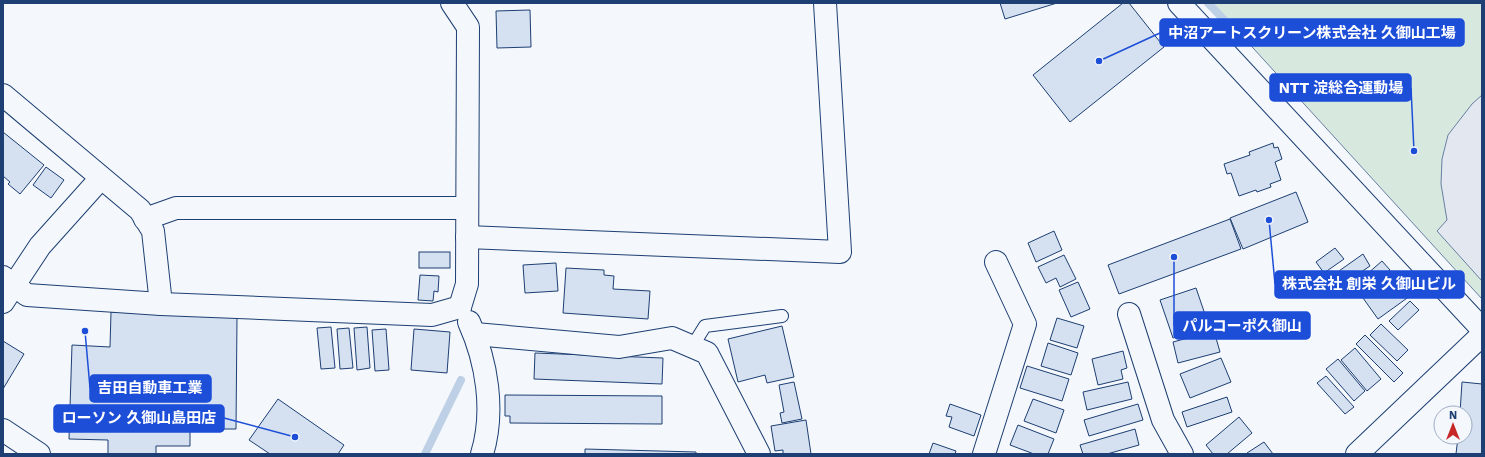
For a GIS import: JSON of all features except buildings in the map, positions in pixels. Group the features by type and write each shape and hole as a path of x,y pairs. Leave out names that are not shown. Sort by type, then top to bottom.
{"street":[{"path":"452,3 468,27 467,284 460,307"},
{"path":"467,237 840,252 825,3"},
{"path":"1179,3 1482,329"},
{"path":"3,95 140,210 153,231 161,304"},
{"path":"101,178 40,246 7,288 28,295 161,304 432,315 460,307"},
{"path":"145,218 176,208 467,208"},
{"path":"984,454 1025,324 996,262"},
{"path":"460,307 468,318 475,334 485,374 489,407 485,444 482,454"},
{"path":"1129,314 1163,420 1182,454"},
{"path":"475,334 618,347 672,338 707,353 759,454"},
{"path":"1357,454 1482,335"},
{"path":"3,430 39,454"}],"lane":[{"path":"692,347 705,326 782,316"}],"shaded area":[{"path":"1212,3 1482,3 1482,299"},
{"path":"1482,95 1482,281 1437,231 1447,220 1441,184 1442,159 1448,135 1472,104"}],"waterway":[{"path":"1208,3 1227,23"},
{"path":"425,454 461,380"}],"place":[{"name":"中沼アートスクリーン株式会社 久御山工場","path":"1099,61"},
{"name":"NTT 淀総合運動場","path":"1414,151"},
{"name":"株式会社 創栄 久御山ビル","path":"1269,220"},
{"name":"パルコーポ久御山","path":"1174,257"},
{"name":"吉田自動車工業","path":"85,331"},
{"name":"ローソン 久御山島田店","path":"295,437"}]}
